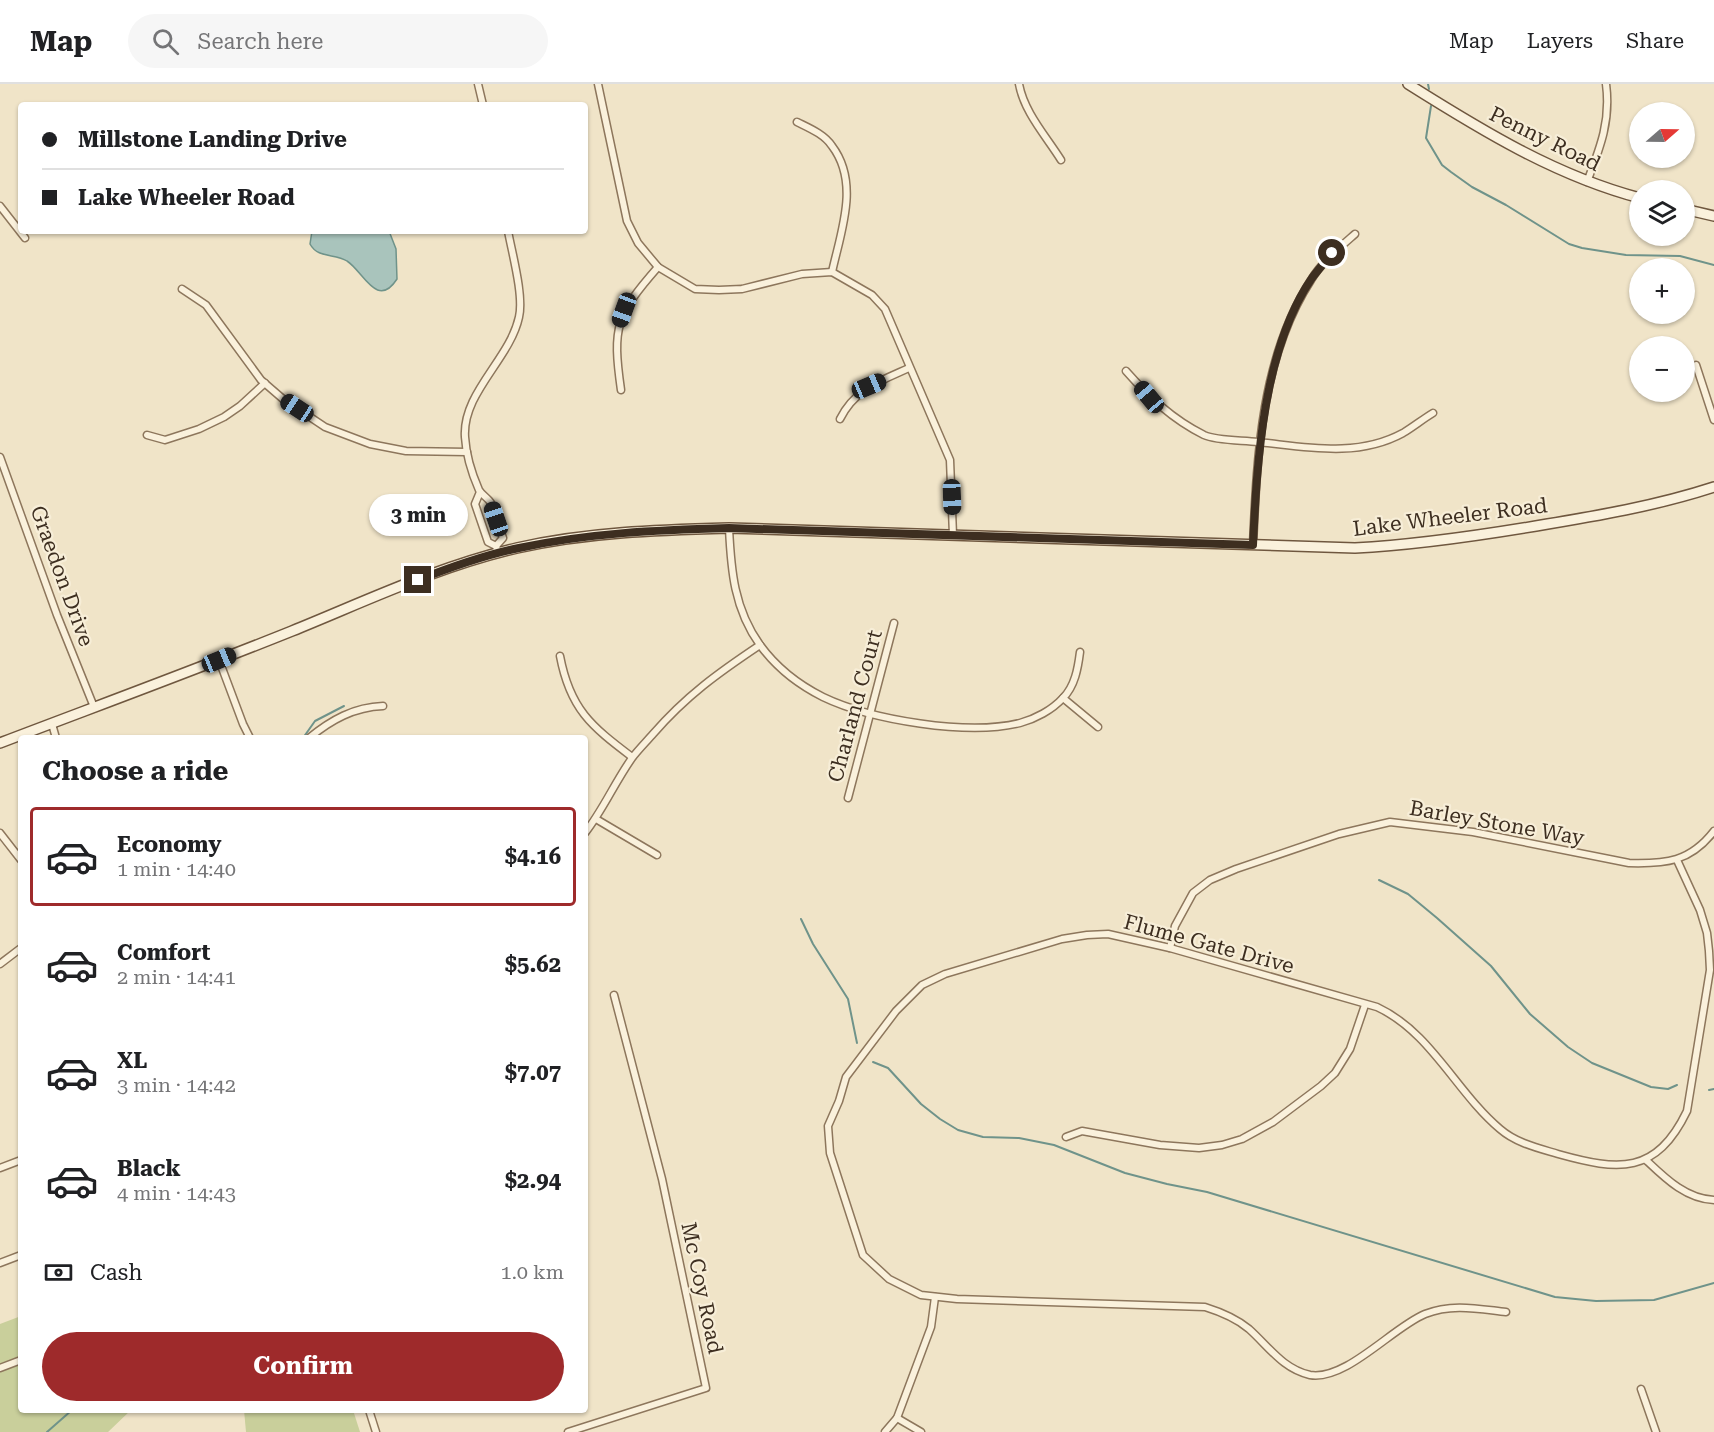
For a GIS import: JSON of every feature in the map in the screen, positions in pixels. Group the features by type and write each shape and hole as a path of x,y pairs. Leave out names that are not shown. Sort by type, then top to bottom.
{"street":[{"path":"478,84 482,102"},
{"path":"598,84 627,221 638,243 658,267 695,289 719,290 742,289 802,274 832,272 872,295 885,309 950,460 953,535"},
{"path":"1019,84 1021,94 1033,117 1061,160"},
{"name":"Penny Road","path":"1408,84 1479,128 1528,154 1587,182 1629,195"},
{"path":"1587,182 1604,138 1609,105 1606,84"},
{"path":"797,122 816,132 831,144 841,162 848,184 846,207 832,272"},
{"path":"0,206 18,229"},
{"path":"1695,211 1714,216"},
{"path":"22,234 25,238"},
{"path":"480,492 476,504 488,543 497,550 502,538 490,501 480,492 467,452 465,435 466,420 474,399 503,354 520,316 516,274 509,234"},
{"path":"1253,545 1260,442 1278,356 1288,324 1300,297 1312,278 1332,253 1355,234"},
{"path":"621,390 616,359 617,331 624,310 658,267"},
{"path":"182,289 206,304 265,383 282,399 325,427 370,444 406,451 467,452"},
{"path":"1696,365 1714,420"},
{"path":"840,419 846,406 869,386 909,368"},
{"path":"1126,371 1149,397 1168,413 1206,436 1329,450 1354,448 1401,434 1433,413"},
{"path":"147,435 165,440 199,429 232,412 265,383"},
{"name":"Graedon Drive","path":"0,457 57,615 94,707"},
{"name":"Lake Wheeler Road","path":"22,735 497,550 585,536 659,530 729,528 1324,548 1386,547 1476,536 1574,519 1654,504 1714,487"},
{"path":"729,528 730,570 744,617 760,645 785,671 809,689 870,714 952,726 1004,726 1037,717 1063,698 1071,687 1078,669 1080,652"},
{"name":"Charland Court","path":"848,798 894,623"},
{"path":"588,829 632,758 692,693 760,645"},
{"path":"560,656 568,689 583,714 597,730 632,758"},
{"path":"219,660 248,735"},
{"path":"1063,698 1098,727"},
{"path":"313,735 329,722 347,713 368,706 382,706"},
{"path":"52,724 55,735"},
{"name":"Lake Wheeler Road","path":"0,743 18,736"},
{"path":"596,819 657,855"},
{"name":"Barley Stone Way","path":"1170,948 1175,926 1193,893 1210,880 1339,834 1390,822 1473,832 1629,863 1654,864 1677,860 1701,846 1714,831"},
{"path":"0,833 18,856"},
{"name":"Flume Gate Drive","path":"1506,1312 1466,1307 1443,1308 1424,1314 1338,1372 1314,1375 1295,1371 1279,1359 1249,1329 1226,1314 1205,1307 991,1301 921,1295 889,1279 863,1255 830,1153 828,1126 846,1077 896,1011 922,985 945,974 1062,939 1108,934 1170,948 1390,1013 1406,1026 1483,1112 1514,1139 1599,1164 1616,1166 1646,1160 1669,1140 1679,1128 1687,1111 1710,970 1707,933 1691,888 1677,860"},
{"path":"0,964 18,950"},
{"name":"Mc Coy Road","path":"568,1432 706,1388 662,1179 614,995"},
{"path":"1066,1137 1082,1131 1160,1145 1199,1148 1242,1139 1273,1122 1335,1073 1350,1049 1365,1005"},
{"path":"1646,1160 1682,1190 1695,1196 1714,1200"},
{"path":"0,1168 18,1161"},
{"path":"0,1263 18,1256"},
{"path":"885,1432 897,1418 931,1328 935,1297"},
{"path":"0,1368 18,1361"},
{"path":"1641,1389 1656,1432"},
{"path":"370,1413 376,1432"},
{"path":"897,1418 921,1432"}],"green space":[{"path":"18,1317 18,1413 128,1413 108,1432 0,1432 0,1324"},
{"path":"244,1413 354,1413 360,1432 246,1432"}],"water":[{"path":"312,234 390,234 396,249 397,279 390,288 383,291 377,290 347,261 317,252 310,244"}],"waterway":[{"path":"1428,84 1429,89"},
{"path":"1431,106 1426,138 1442,165 1472,187 1569,244 1626,255 1680,256 1714,265"},
{"path":"305,735 315,721 344,706"},
{"path":"1379,880 1408,894 1437,918 1491,966 1530,1014 1568,1047 1592,1063 1651,1087 1668,1089 1677,1085"},
{"path":"801,919 813,944 848,999 857,1043"},
{"path":"873,1062 888,1068 921,1104 958,1130 983,1137 1019,1138 1054,1145 1125,1173 1207,1192 1555,1297 1596,1301 1654,1300 1714,1283"},
{"path":"1709,1090 1714,1089"},
{"path":"47,1432 69,1413"}],"route":[{"path":"418,580 488,555 518,548 585,536 659,530 729,528 1253,545 1260,442 1270,385 1288,324 1300,297 1332,253"}]}
